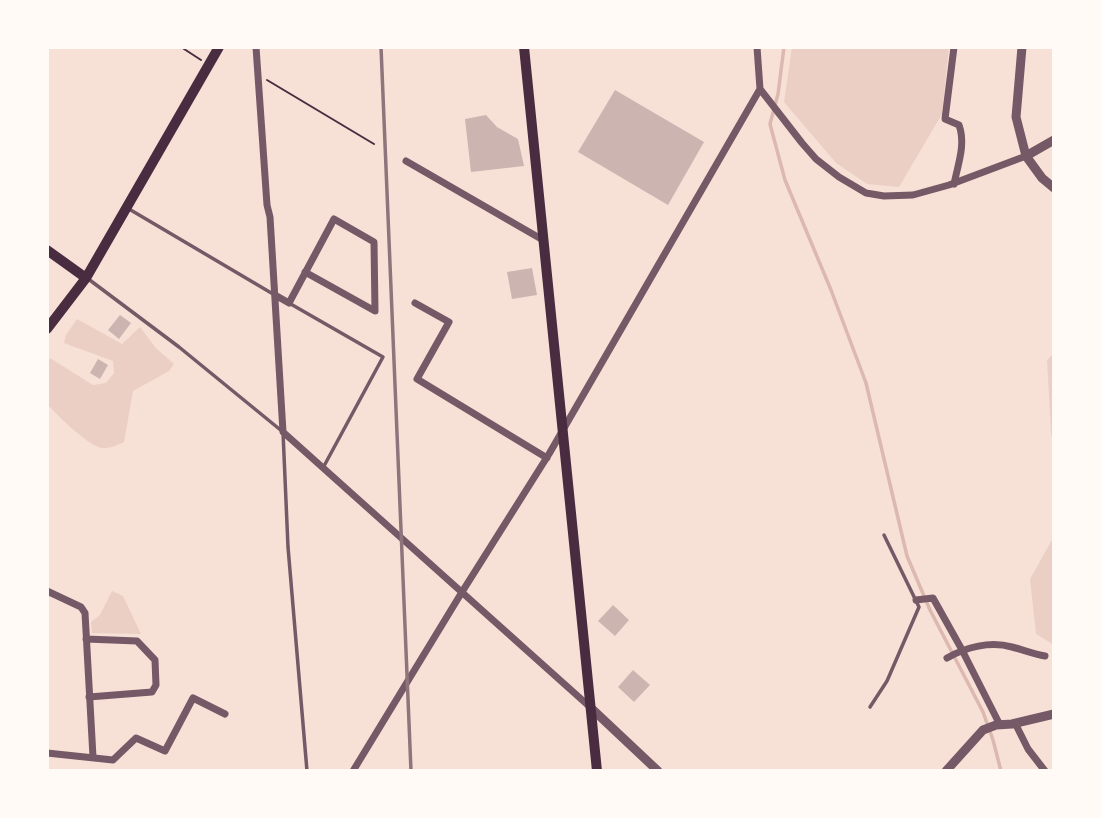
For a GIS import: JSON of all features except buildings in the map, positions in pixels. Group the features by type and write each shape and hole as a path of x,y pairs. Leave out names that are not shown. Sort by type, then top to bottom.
{"main road":[{"path":"47,329 86,278 219,47"},
{"path":"524,47 597,771"},
{"path":"47,250 86,278"}],"street":[{"path":"256,47 284,432 658,771"},
{"path":"757,47 760,89 816,159 866,193 884,196 913,195 954,184 1026,156 1054,141"},
{"path":"954,47 945,119 959,125 963,135 954,184"},
{"path":"1022,47 1016,117 1026,156 1042,178 1054,188"},
{"path":"353,771 547,458 760,89"},
{"path":"406,161 543,240"},
{"path":"275,295 289,303 305,272 334,219 374,242 375,312 305,272"},
{"path":"415,303 449,322 417,379 547,458"},
{"path":"47,592 81,607 85,613 93,757"},
{"path":"916,600 933,598 998,725"},
{"path":"86,639 137,641 155,660 156,685 152,692 89,697"},
{"path":"947,658 978,645 1010,646 1045,656"},
{"path":"47,753 113,760 136,738 165,751 193,698 225,713"},
{"path":"946,771 983,730 1054,714"},
{"path":"1015,723 1028,749 1045,771"}],"lane":[{"path":"127,208 275,295"},
{"path":"86,278 179,347 284,432 288,547 307,771"},
{"path":"289,303 383,357 323,468"},
{"path":"870,707 887,681 919,607 884,535"}],"path":[{"path":"181,47 209,65"},
{"path":"258,74 374,144"}],"shaded area":[{"path":"792,47 949,47 942,114 899,187 867,184 836,163 784,102"},
{"path":"77,319 122,344 140,327 156,348 174,364 169,371 133,391 124,442 110,447 102,448 89,442 47,404 47,364 50,358 93,385 106,383 114,373 113,361 64,343"},
{"path":"1054,353 1054,445 1047,360"},
{"path":"1054,532 1054,645 1036,634 1030,579"},
{"path":"112,591 123,596 141,634 92,633 91,622 100,615"}],"waterway":[{"path":"784,47 778,94 770,124 785,180 866,383 907,556 930,610 983,712 1001,771"}],"railway":[{"path":"381,47 411,771"}]}
